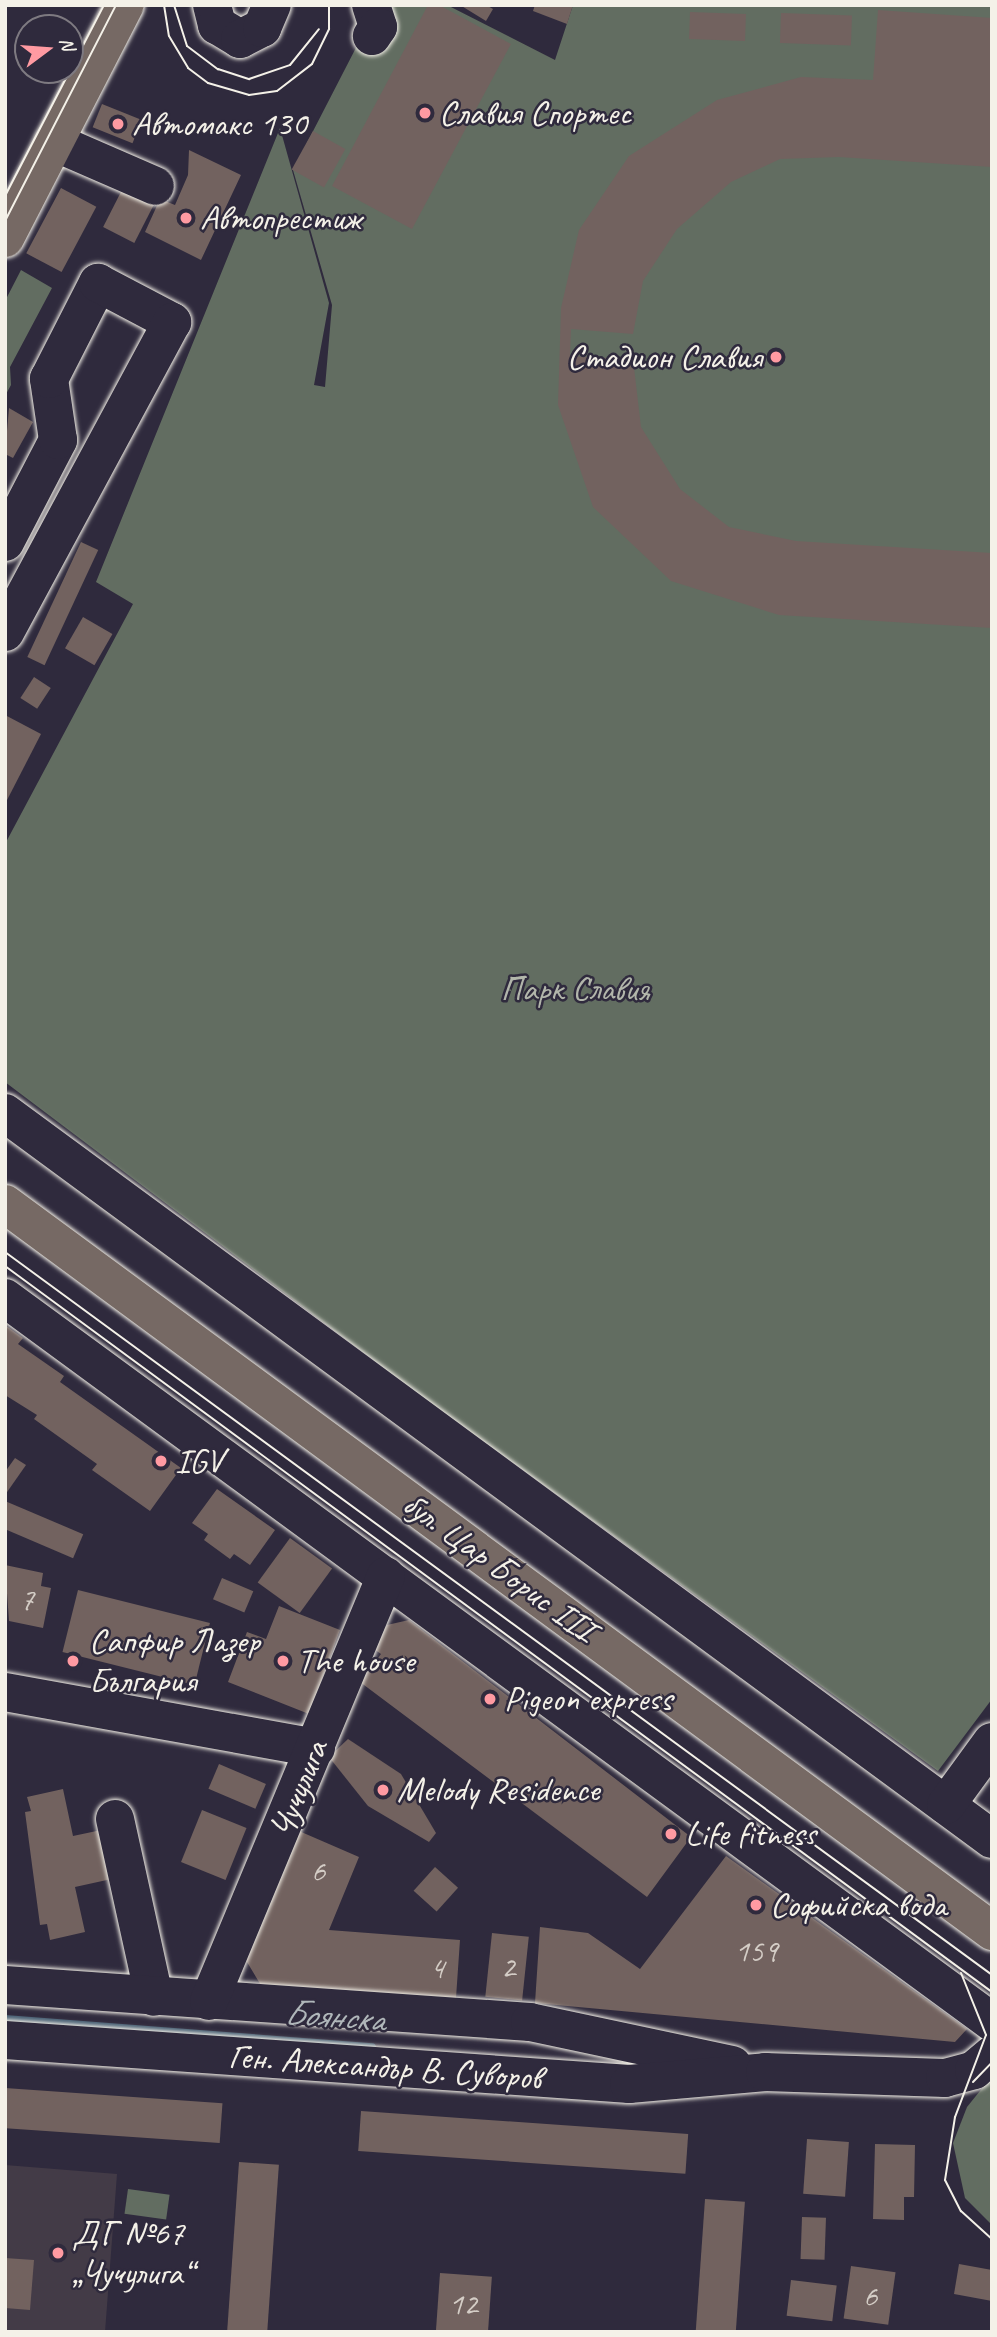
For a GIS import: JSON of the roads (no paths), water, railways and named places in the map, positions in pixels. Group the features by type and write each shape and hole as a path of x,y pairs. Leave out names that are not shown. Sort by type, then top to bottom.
{"main road":[{"path":"84,26 95,5"},
{"path":"5,238 125,5"},
{"path":"5,181 54,84"},
{"name":"бул. Цар Борис III","path":"5,1204 992,1931"}],"street":[{"path":"212,5 217,25 240,39 262,28 272,5"},
{"path":"54,142 155,186"},
{"path":"5,542 58,440 49,379 98,283 172,322 5,632"},
{"name":"бул. Цар Борис III","path":"5,1112 992,1839"},
{"name":"бул. Цар Борис III","path":"5,1298 992,2022"},
{"name":"Чучулига","path":"209,2001 386,1576"},
{"path":"5,1692 316,1748"},
{"path":"946,1805 992,1742"},
{"path":"115,1819 154,1997"},
{"name":"Ген. Александър В. Суворов","path":"5,1985 530,2022 765,2072"},
{"name":"Ген. Александър В. Суворов","path":"5,2040 629,2084 765,2072 945,2078 974,2070 992,2055"}],"waterway":[{"name":"Боянска","path":"5,2019 372,2047"}],"tram line":[{"path":"5,196 104,5"},
{"path":"5,221 116,5"},
{"path":"164,5 169,36 188,68 208,83 249,95 277,91 312,64 329,29 329,5"},
{"path":"174,5 187,46 218,69 249,79 290,65 319,29"},
{"path":"5,1252 992,1975"},
{"path":"5,1266 992,1992"},
{"path":"961,1973 986,2035 955,2117 945,2180 961,2211 992,2239"},
{"path":"973,2082 992,2062"}],"place":[{"name":"Славия Спортес","path":"425,113"},
{"name":"Автомакс 130","path":"118,124"},
{"name":"Автопрестиж","path":"186,218"},
{"name":"Стадион Славия","path":"776,357"},
{"name":"IGV","path":"161,1461"},
{"name":"Сапфир Лазер България","path":"73,1661"},
{"name":"The house","path":"283,1661"},
{"name":"Pigeon express","path":"490,1699"},
{"name":"Melody Residence","path":"383,1790"},
{"name":"Life fitness","path":"671,1834"},
{"name":"Софийска вода","path":"756,1905"},
{"name":"ДГ №67 „Чучулига“","path":"58,2253"}],"park label":[{"name":"Парк Славия","path":"575,989"}]}
